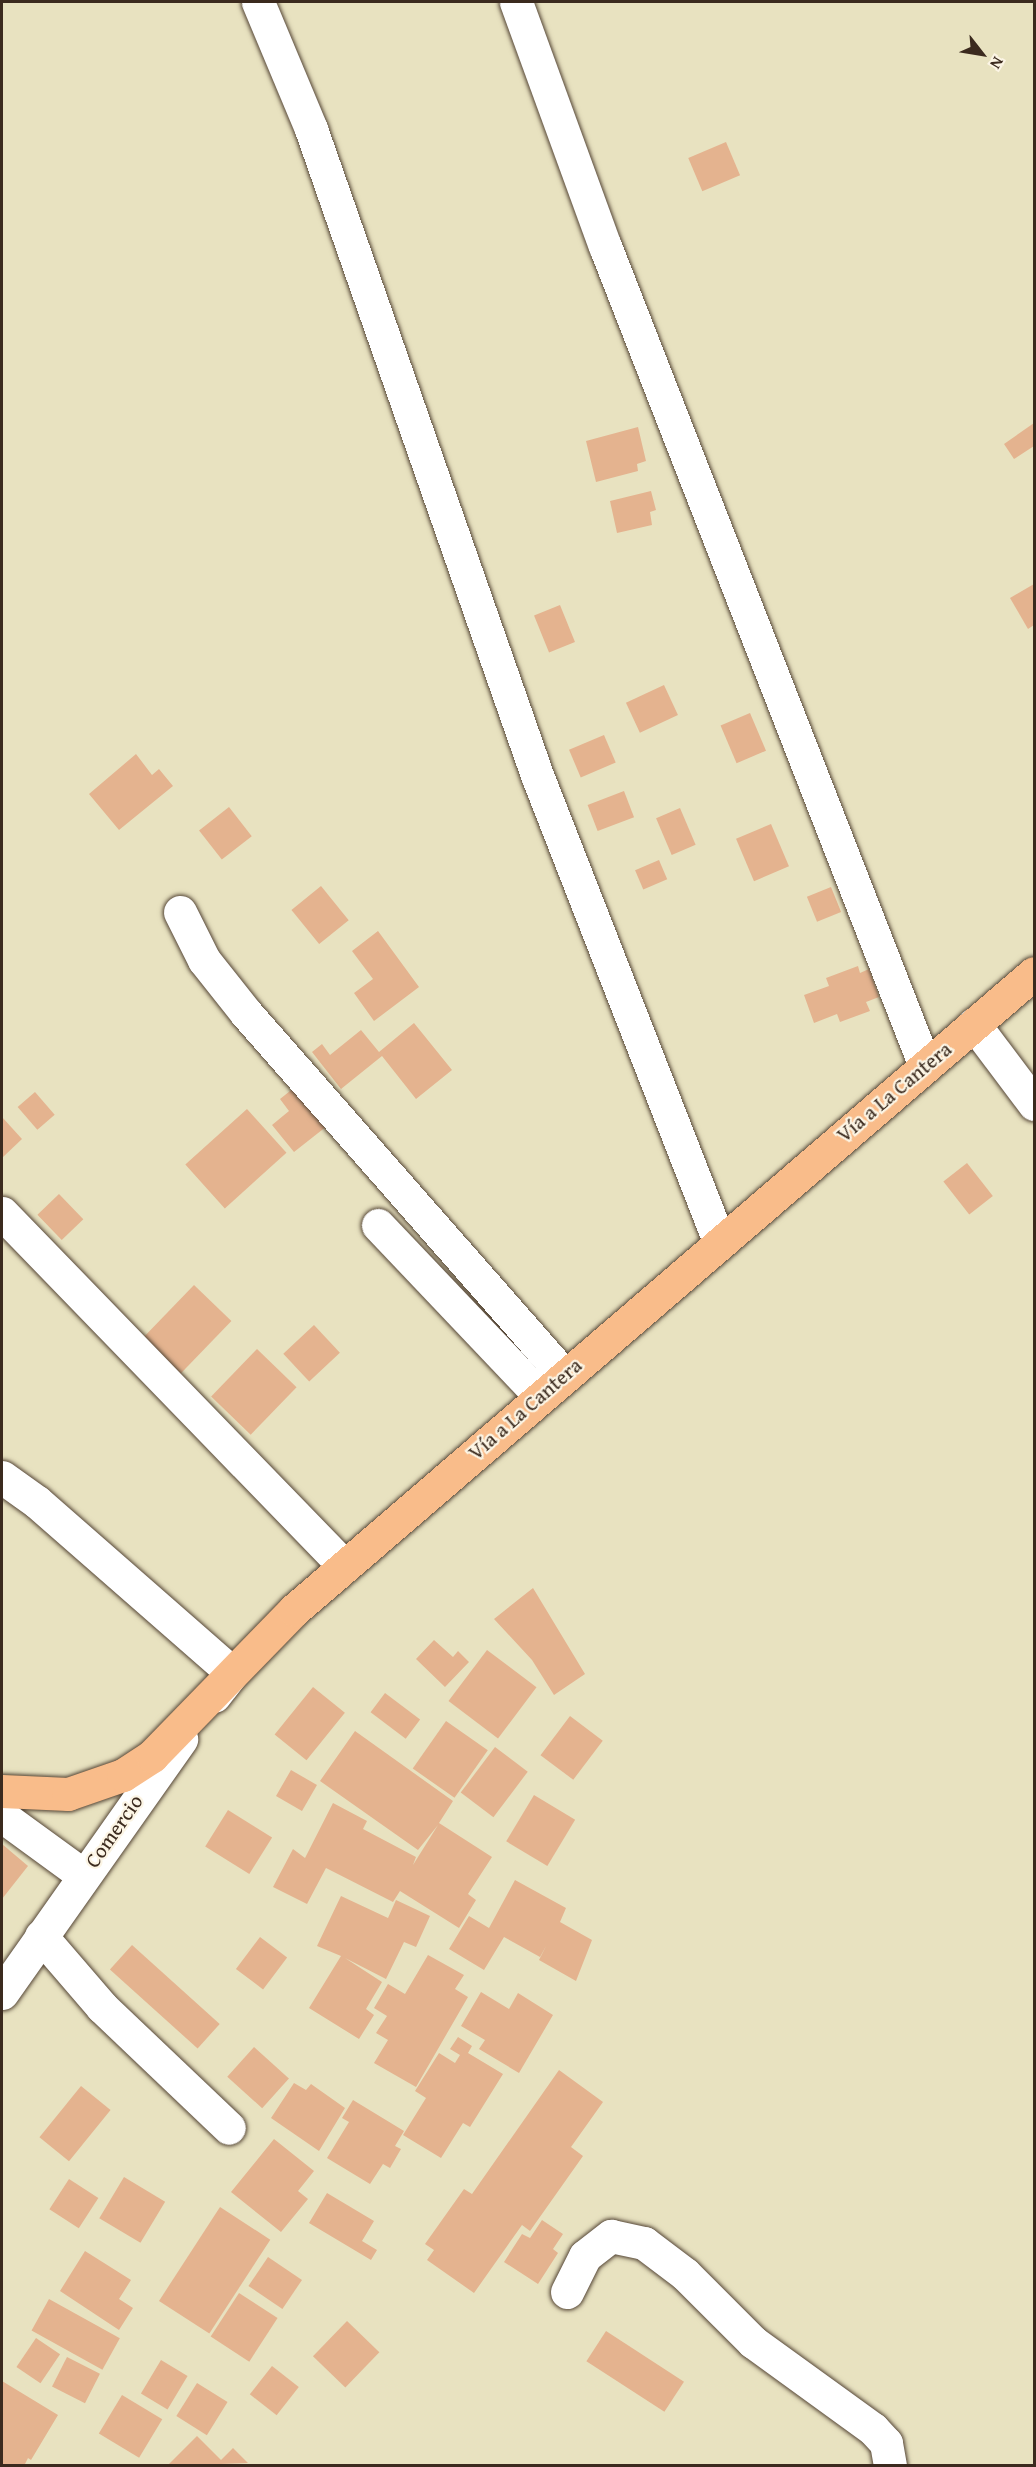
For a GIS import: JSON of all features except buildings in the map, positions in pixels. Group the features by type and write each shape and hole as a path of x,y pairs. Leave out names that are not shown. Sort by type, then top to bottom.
{"main road":[{"name":"Vía a La Cantera","path":"2,1791 68,1794 123,1775 152,1756 294,1610 719,1241 1035,973"}],"street":[{"path":"258,2 311,129 537,775 719,1241"},
{"path":"516,2 609,257 925,1066"},
{"path":"180,912 204,960 246,1014 564,1375"},
{"path":"974,1024 1035,1104"},
{"path":"2,1213 345,1566"},
{"path":"378,1225 540,1396"},
{"path":"2,1477 37,1502 232,1673"},
{"name":"Comercio","path":"2,1993 83,1875 232,1673"},
{"path":"2,1816 83,1875"},
{"path":"41,1936 102,2007 230,2128"},
{"path":"567,2292 585,2256 611,2236 645,2243 685,2274 753,2342 873,2429 886,2443 890,2466"}]}
